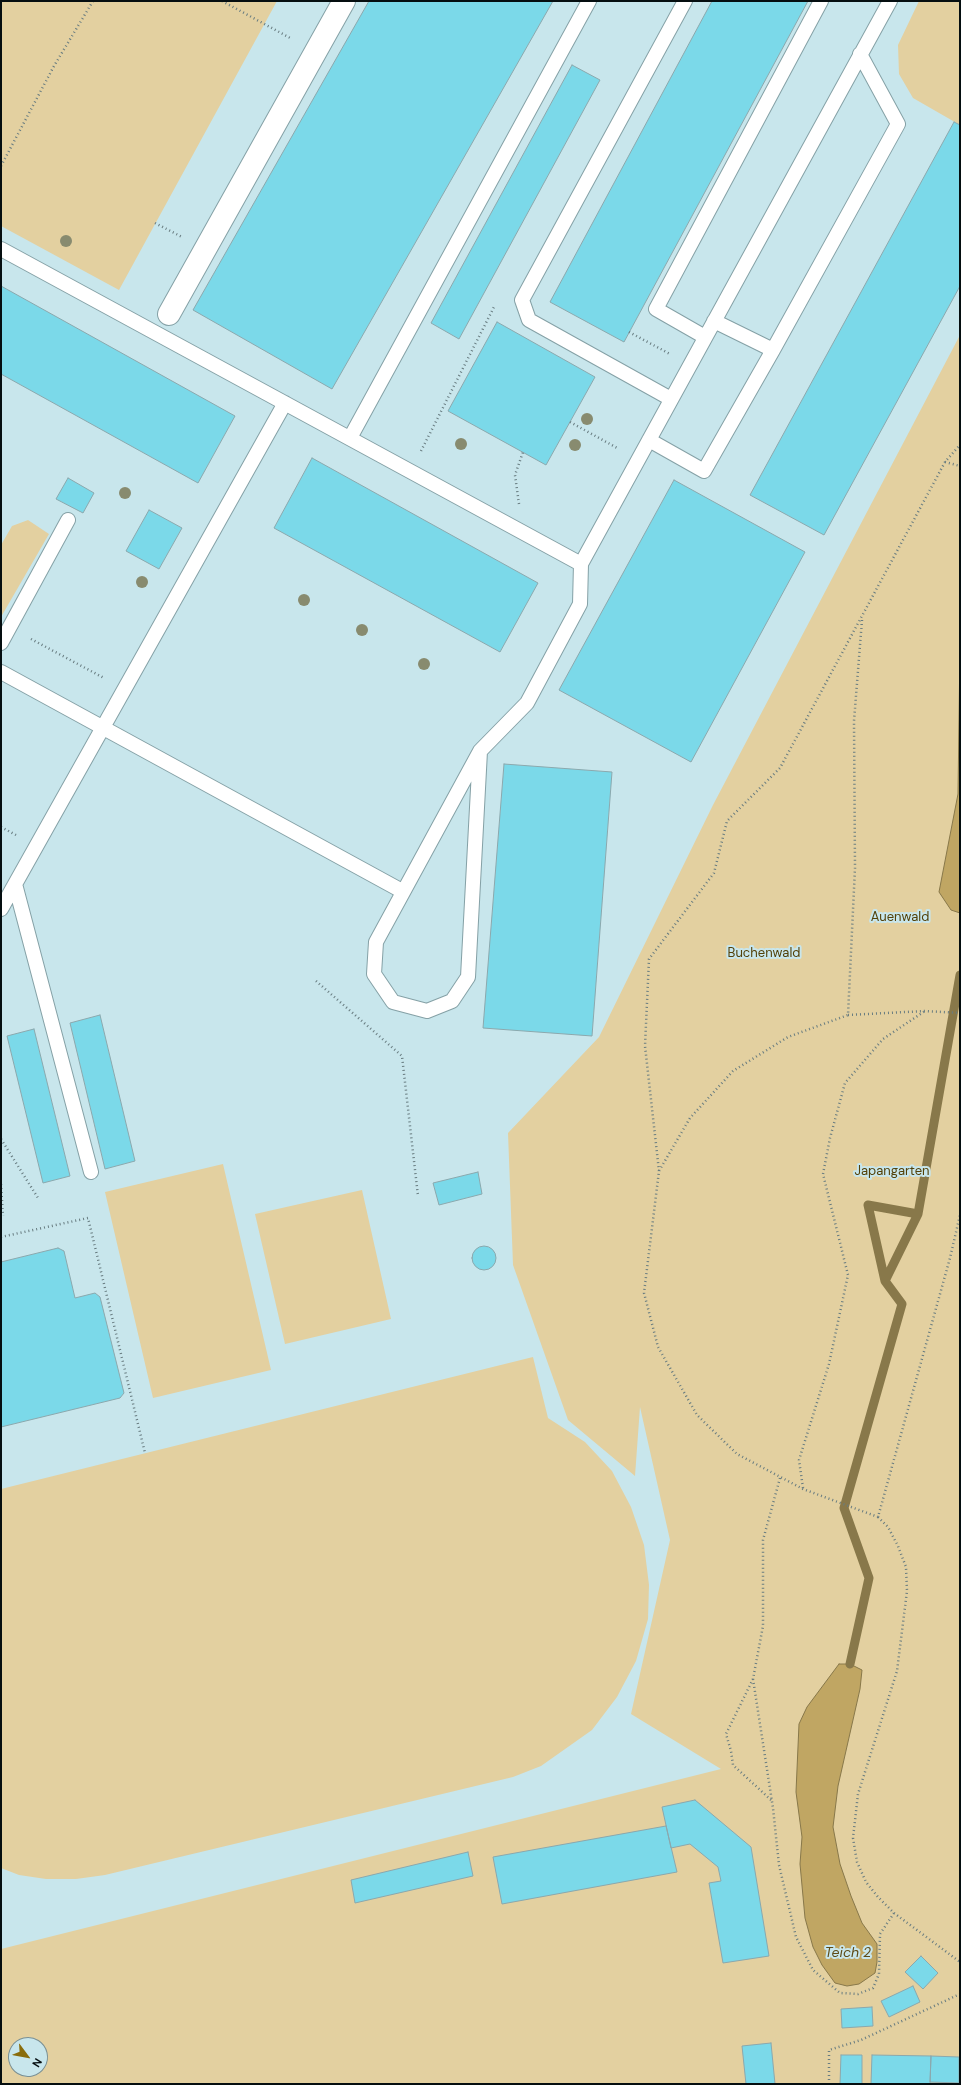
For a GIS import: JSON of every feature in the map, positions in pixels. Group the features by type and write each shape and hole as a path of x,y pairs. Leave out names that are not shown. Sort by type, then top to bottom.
{"street":[{"path":"169,314 344,1"}],"lane":[{"path":"350,438 589,1"},
{"path":"671,399 529,320 522,300 685,1"},
{"path":"705,337 656,309 821,1"},
{"path":"480,751 468,976 452,1001 427,1011 393,1002 374,974 376,942 402,891 480,751 527,703 580,604 581,564 890,1"},
{"path":"649,440 704,471 898,124 860,54"},
{"path":"1,249 581,564"},
{"path":"714,321 773,350"},
{"path":"1,909 123,689 285,403"},
{"path":"1,643 68,520"},
{"path":"1,672 402,891"},
{"path":"15,884 91,1172"}],"path":[{"path":"1,166 54,66 93,1"},
{"path":"222,1 315,52"},
{"path":"411,471 494,307"},
{"path":"630,332 690,365"},
{"path":"570,422 638,460"},
{"path":"960,445 945,462 862,620 780,768 727,821 714,873 649,959 646,1046 659,1171 644,1293 658,1347 697,1415 737,1454 803,1489 878,1517 888,1527 898,1546 906,1567 908,1591 897,1671 858,1794 853,1838 857,1862 866,1882 878,1897 894,1913 960,1962"},
{"path":"522,531 516,475 523,452"},
{"path":"945,462 960,466"},
{"path":"848,1015 855,868 854,721 862,620"},
{"path":"10,627 123,689"},
{"path":"316,981 402,1056 418,1196"},
{"path":"659,1171 690,1118 733,1071 788,1037 848,1015 925,1011 960,1013"},
{"path":"803,1489 799,1460 829,1364 848,1275 823,1174 830,1138 845,1084 883,1039 925,1011"},
{"path":"1,1139 38,1198"},
{"path":"1,1184 3,1216"},
{"path":"878,1517 950,1258 960,1214"},
{"path":"1,1237 88,1218 145,1453"},
{"path":"771,1800 733,1765 726,1734 753,1679 763,1626 764,1540 780,1478"},
{"path":"753,1679 779,1865 796,1937 813,1970 840,1993 858,1994 873,1988 879,1974 880,1934 894,1913"},
{"path":"829,2084 829,2050 861,2040 960,1994"}],"green space":[{"path":"1,1 277,1 119,290 1,226"},
{"path":"919,1 960,1 960,125 913,98 899,74 898,45"},
{"path":"960,335 960,2084 1,2084 1,1949 721,1769 631,1714 670,1540 640,1407 635,1476 568,1420 513,1265 508,1133 599,1037 713,805"},
{"path":"28,520 49,534 1,617 1,545 12,526"},
{"path":"223,1164 271,1370 153,1398 105,1192"},
{"path":"362,1190 391,1319 285,1344 255,1214"},
{"path":"533,1357 548,1418 585,1442 612,1471 631,1507 644,1545 649,1585 648,1619 636,1661 617,1697 592,1730 541,1766 513,1777 105,1875 76,1879 46,1879 19,1875 1,1868 1,1489"}],"water":[{"path":"960,647 960,913 951,910 939,892 958,794"},
{"name":"Teich 2","path":"839,1664 850,1664 862,1670 860,1689 838,1786 833,1827 840,1864 851,1896 862,1923 877,1944 877,1962 875,1973 859,1984 847,1986 835,1983 822,1965 813,1947 805,1918 800,1864 802,1837 796,1792 799,1724 807,1707"}],"building":[{"path":"369,1 553,1 332,389 193,310"},
{"path":"712,1 808,1 624,342 550,302"},
{"path":"572,65 600,80 459,339 431,323"},
{"path":"954,122 960,125 960,286 824,535 750,495"},
{"path":"1,286 235,416 198,483 1,374"},
{"path":"497,322 595,377 546,465 448,411"},
{"path":"312,458 538,583 500,652 274,528"},
{"path":"68,478 94,493 83,513 56,499"},
{"path":"674,480 805,552 691,762 559,690"},
{"path":"149,510 182,528 159,569 126,551"},
{"path":"504,764 612,772 592,1036 483,1028"},
{"path":"100,1015 135,1161 105,1169 70,1023"},
{"path":"34,1029 70,1176 43,1183 7,1036"},
{"path":"478,1172 482,1194 439,1205 433,1183"},
{"path":"484,1246 493,1249 496,1258 493,1267 484,1270 475,1267 472,1258 475,1249"},
{"path":"58,1248 64,1251 75,1298 95,1293 100,1297 124,1393 120,1398 1,1427 1,1262"},
{"path":"695,1800 751,1847 769,1956 723,1963 709,1883 721,1881 718,1867 690,1844 671,1848 662,1807"},
{"path":"666,1826 677,1872 502,1904 493,1857"},
{"path":"468,1852 473,1876 355,1903 351,1880"},
{"path":"921,1956 938,1973 923,1989 905,1972"},
{"path":"913,1986 920,2002 889,2017 881,2001"},
{"path":"872,2007 873,2026 842,2028 841,2009"},
{"path":"771,2043 775,2084 746,2084 742,2046"},
{"path":"841,2055 862,2055 862,2084 840,2084"},
{"path":"872,2055 931,2056 930,2084 871,2084"},
{"path":"931,2056 959,2057 959,2083 930,2082"}],"waterway":[{"path":"850,1664 869,1578 844,1508 902,1304 885,1281 918,1214 960,975"},
{"path":"885,1281 868,1205 918,1214"}],"park label":[{"name":"Auenwald","path":"900,918"},
{"name":"Buchenwald","path":"764,954"},
{"name":"Japangarten","path":"892,1172"}]}
